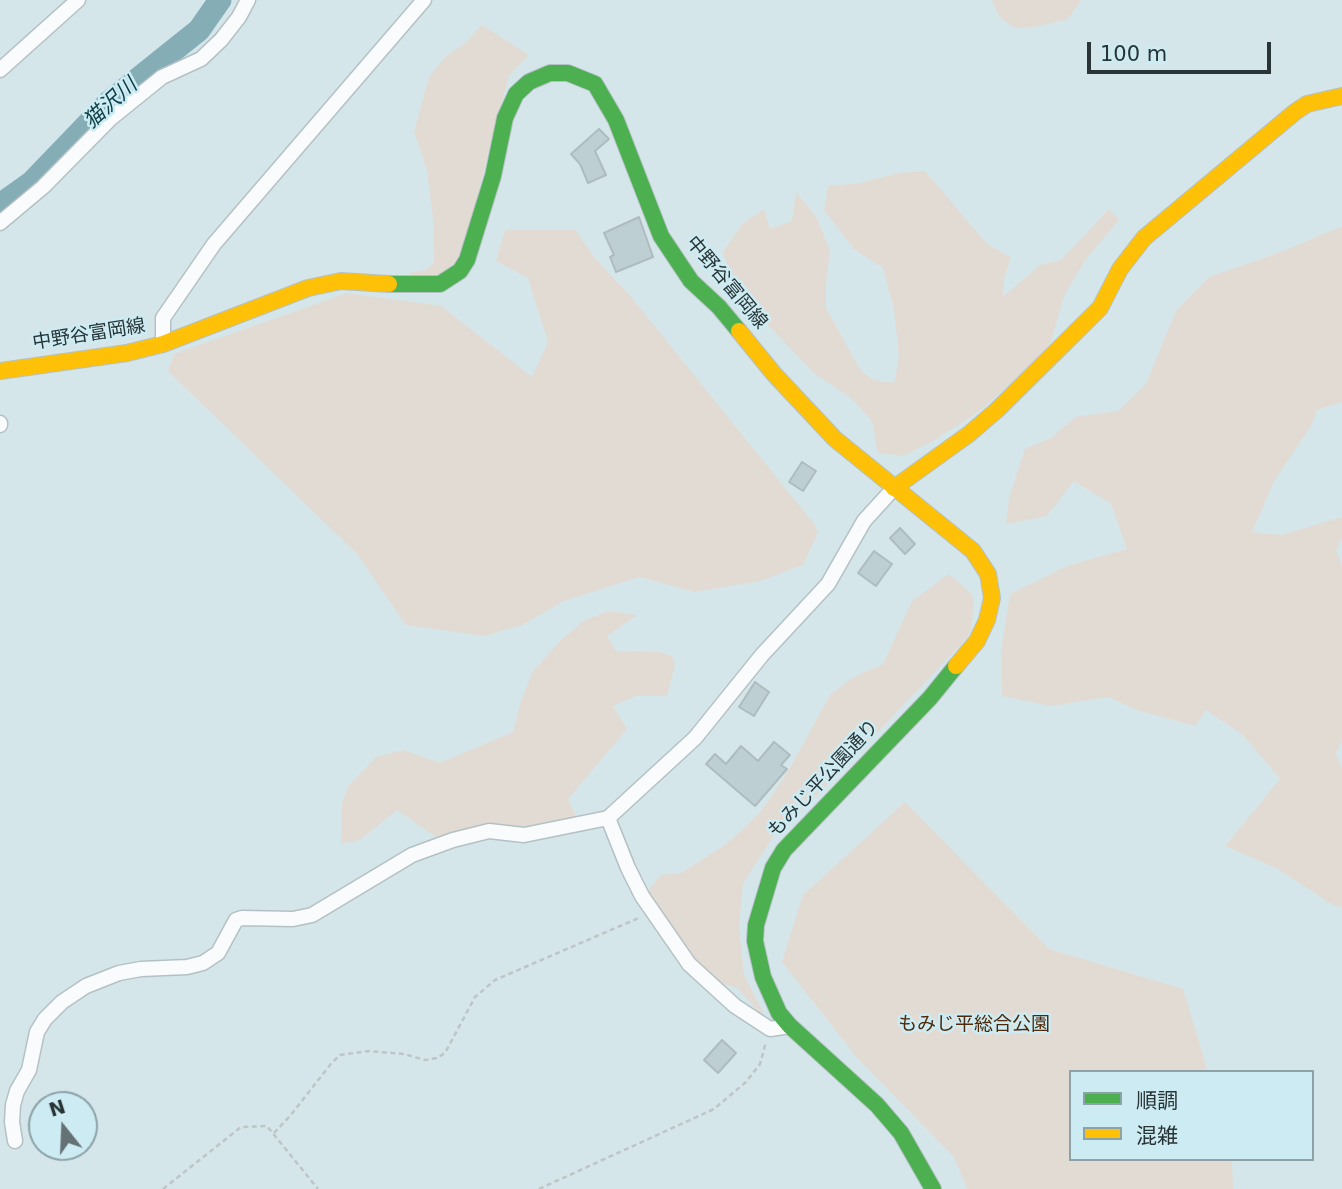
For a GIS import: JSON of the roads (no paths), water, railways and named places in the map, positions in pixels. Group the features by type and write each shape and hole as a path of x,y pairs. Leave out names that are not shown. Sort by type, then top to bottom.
{"main road":[{"name":"中野谷富岡線","path":"0,372 127,354 163,344 308,288 341,281 411,286 440,284 460,271 467,260 492,176 505,118 516,94 529,82 550,73 568,73 595,84 609,104 661,236 691,281 719,307 774,374 835,439 894,488"},
{"path":"894,488 969,434 1100,308 1131,253 1171,214 1295,112 1307,104 1342,96"},
{"name":"もみじ平公園通り","path":"894,488 973,551 988,574 991,586 987,620 977,641 921,707 783,850 773,867 755,925 755,941 763,977 772,1001 790,1026 877,1105 901,1133 933,1189"}],"street":[{"path":"0,71 78,0"},
{"path":"0,223 43,187 110,119 162,78 201,59 239,17 248,0"},
{"path":"163,344 163,318 214,244 424,0"},
{"path":"16,1141 12,1122 13,1105 17,1091 29,1070 37,1032 45,1019 62,1002 86,986 119,973 187,967 202,963 218,954 236,920 293,919 312,915 412,855 453,840 489,831 524,835 608,818 695,738 762,655 828,583 864,521 894,488"},
{"path":"608,818 628,868 653,912 689,964 735,1006 770,1029 790,1026"}],"waterway":[{"name":"猫沢川","path":"0,205 32,182 109,102 199,30 220,0"}],"park label":[{"name":"もみじ平総合公園","path":"974,1025"}]}
